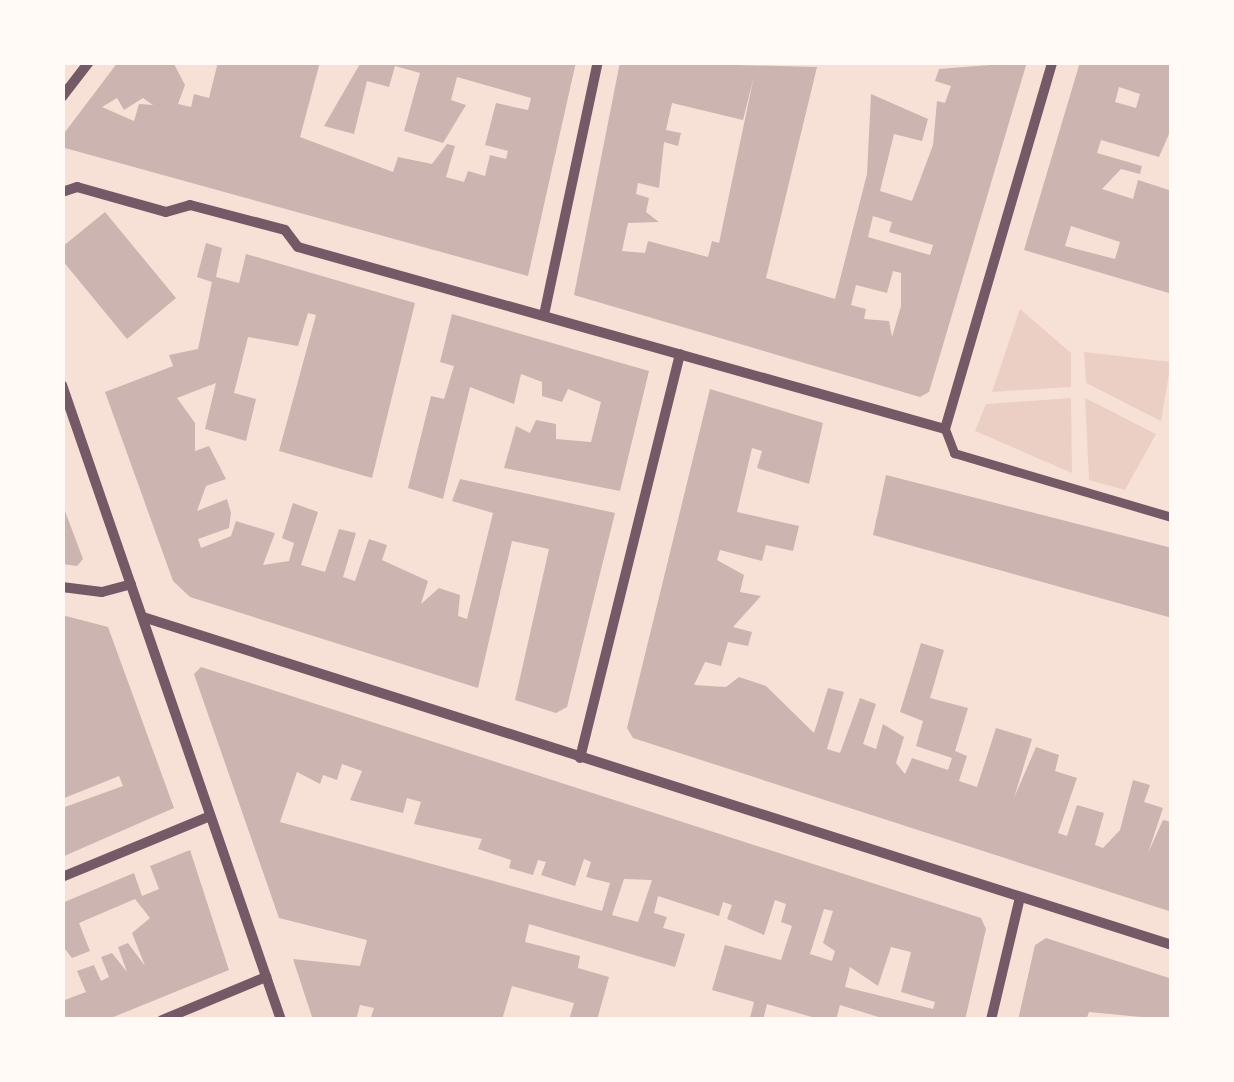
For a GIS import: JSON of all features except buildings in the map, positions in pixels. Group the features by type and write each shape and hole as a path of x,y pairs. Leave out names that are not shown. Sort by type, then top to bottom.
{"street":[{"path":"62,97 88,62"},
{"path":"544,316 598,62"},
{"path":"1052,62 945,429 954,453 1172,518"},
{"path":"62,192 228,215 286,230 298,248 945,429"},
{"path":"580,758 680,354"},
{"path":"62,385 281,1020"},
{"path":"62,587 102,592 132,584"},
{"path":"143,617 1172,946"},
{"path":"62,878 210,816"},
{"path":"991,1020 1020,896"},
{"path":"162,1020 266,978"}],"shaded area":[{"path":"1020,309 1071,353 1071,387 992,392"},
{"path":"1084,352 1171,362 1161,421 1086,383"},
{"path":"1071,398 1072,473 975,431 986,404"},
{"path":"1085,398 1156,434 1125,490 1089,480"}]}
